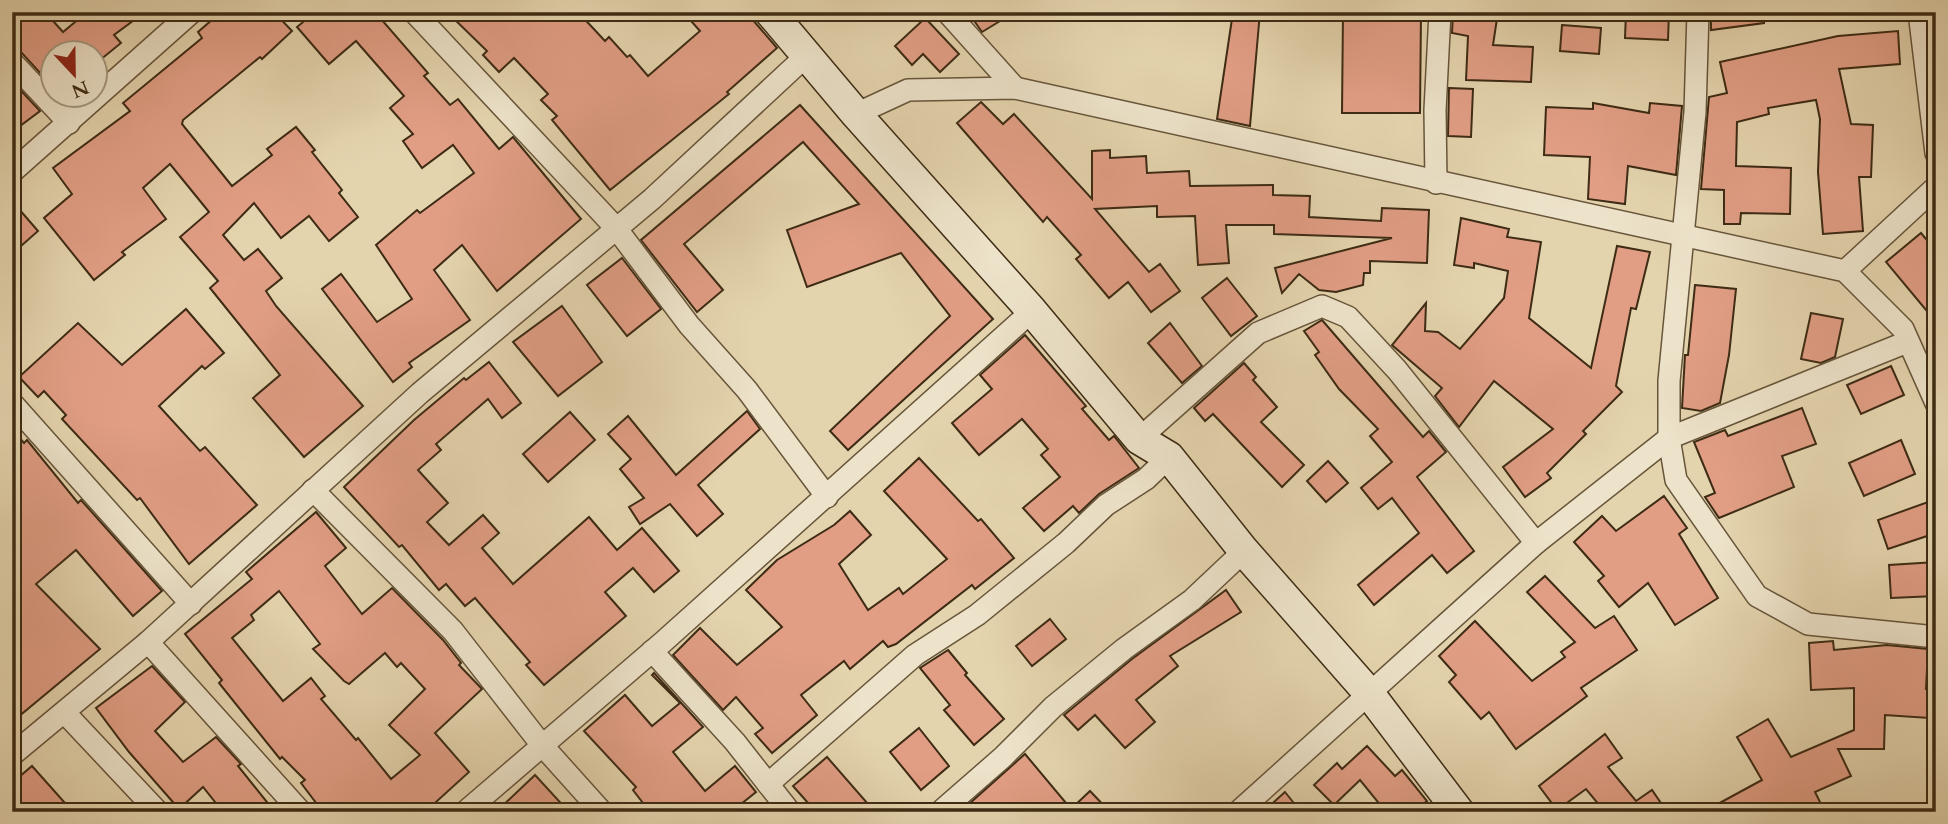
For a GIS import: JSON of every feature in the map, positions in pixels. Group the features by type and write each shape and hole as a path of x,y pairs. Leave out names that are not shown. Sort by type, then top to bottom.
{"street":[{"path":"12,172 192,12"},
{"path":"414,12 616,228 690,325 747,390 827,497"},
{"path":"770,12 856,114 1032,311 1139,439 1169,457 1244,551 1368,692 1451,809"},
{"path":"947,12 1015,88"},
{"path":"1436,183 1434,110 1440,12"},
{"path":"1698,12 1695,112 1669,381 1669,438 1676,480 1757,596 1808,624 1936,637"},
{"path":"1919,12 1936,153"},
{"path":"12,755 148,642 420,393 616,228 806,56"},
{"path":"12,62 69,124"},
{"path":"856,114 908,90 1015,88 1436,183 1845,271 1903,329 1936,403"},
{"path":"1845,271 1936,187"},
{"path":"1139,439 1258,332 1322,306 1348,317 1397,370 1536,543"},
{"path":"464,812 827,497 1032,311"},
{"path":"1238,812 1536,543 1669,438 1907,342"},
{"path":"12,403 191,604"},
{"path":"768,784 915,655 977,615 1066,543 1106,505 1146,479 1169,457"},
{"path":"313,490 453,631 541,744 602,812"},
{"path":"940,812 1003,757 1053,707 1124,649 1192,600 1244,551"},
{"path":"148,642 301,812"},
{"path":"652,651 735,742 790,812"},
{"path":"65,713 159,812"}],"building":[{"path":"12,12 45,12 63,32 87,12 145,12 114,35 121,43 108,54 108,38 38,38 38,71 22,53 12,49"},
{"path":"221,12 274,12 292,31 262,59 260,57 183,120 182,124 232,186 272,155 267,149 296,127 315,150 312,152 342,190 339,193 358,217 329,241 309,216 281,238 254,203 223,235 244,260 258,249 282,278 266,291 363,406 304,457 253,398 280,375 210,288 218,281 180,237 209,212 170,164 143,188 166,219 122,252 125,255 94,280 44,218 72,194 53,168 130,111 123,103 202,38 198,32"},
{"path":"315,12 375,12 428,73 424,76 450,105 458,99 499,149 513,137 581,219 497,291 462,245 434,270 470,320 409,363 412,367 393,382 322,289 341,274 377,322 412,299 376,245 417,210 420,213 474,173 453,145 422,168 403,141 413,134 390,108 404,96 356,41 329,64 297,27"},
{"path":"447,12 578,12 605,41 609,37 627,57 630,55 648,76 700,31 683,12 746,12 777,48 727,92 729,94 610,190 552,120 557,116 541,100 548,94 514,58 499,72 483,55 487,51"},
{"path":"968,12 1015,12 982,32"},
{"path":"1233,12 1260,12 1250,126 1217,119"},
{"path":"1343,12 1421,12 1420,113 1342,113"},
{"path":"1453,12 1498,12 1493,45 1533,47 1531,82 1466,80 1468,36 1452,33"},
{"path":"1626,12 1669,12 1668,40 1625,38"},
{"path":"1711,12 1764,12 1764,23 1711,30"},
{"path":"922,21 928,21 959,54 940,72 923,54 912,65 895,46"},
{"path":"1562,25 1601,28 1599,54 1560,51"},
{"path":"1898,31 1900,64 1839,69 1851,124 1873,125 1871,177 1859,177 1863,231 1823,234 1818,172 1820,119 1816,100 1768,108 1769,114 1737,122 1736,166 1791,168 1790,214 1741,213 1740,224 1724,224 1724,190 1701,189 1709,97 1727,93 1720,62 1838,36"},
{"path":"12,81 40,111 12,132"},
{"path":"1449,88 1473,89 1471,137 1448,136"},
{"path":"981,102 1003,124 1014,114 1092,199 1092,151 1110,150 1110,158 1146,156 1147,173 1189,171 1190,186 1273,185 1273,195 1310,196 1309,217 1381,221 1382,208 1429,210 1427,263 1370,261 1370,273 1364,273 1363,285 1336,292 1319,290 1299,274 1282,293 1275,268 1392,238 1274,234 1274,225 1226,225 1229,263 1198,265 1195,216 1157,217 1157,206 1095,209 1149,272 1160,264 1180,291 1151,312 1128,282 1109,298 1076,259 1081,255 1047,217 1043,222 957,123"},
{"path":"1593,103 1649,113 1650,103 1682,106 1676,175 1628,166 1625,204 1588,199 1590,157 1544,155 1546,107 1593,109"},
{"path":"800,105 993,319 848,450 830,431 950,316 901,253 807,287 787,230 859,204 803,142 684,244 723,290 697,312 641,240"},
{"path":"12,201 38,231 12,254"},
{"path":"1461,218 1509,229 1507,237 1541,242 1529,318 1591,368 1617,246 1650,252 1636,309 1631,308 1616,386 1622,392 1583,431 1586,434 1547,473 1551,478 1525,497 1503,467 1553,429 1494,381 1459,427 1435,396 1442,388 1392,345 1426,303 1425,331 1438,332 1460,349 1504,298 1508,271 1474,263 1474,268 1454,265"},
{"path":"1921,233 1936,251 1936,322 1886,262"},
{"path":"622,258 661,309 627,336 587,285"},
{"path":"1227,278 1257,316 1231,336 1202,298"},
{"path":"1695,285 1736,289 1729,355 1720,403 1701,411 1682,408 1685,355 1688,355"},
{"path":"562,306 602,362 558,396 513,342"},
{"path":"186,309 224,353 205,369 202,366 159,406 200,451 205,447 257,505 189,564 140,498 137,500 62,419 66,415 44,391 38,397 19,377 78,323 122,365"},
{"path":"1811,313 1843,319 1835,357 1821,363 1801,359"},
{"path":"1322,320 1423,437 1429,431 1446,452 1417,477 1474,551 1447,573 1432,555 1374,605 1358,585 1419,533 1392,498 1378,509 1361,488 1392,462 1370,436 1378,429 1339,389 1315,355 1319,352 1304,331"},
{"path":"1170,323 1202,366 1182,383 1148,343"},
{"path":"1025,335 1086,406 1082,409 1109,440 1114,436 1139,468 1099,494 1079,513 1073,506 1044,531 1023,508 1060,477 1041,455 1048,449 1022,419 979,455 952,423 992,389 980,375"},
{"path":"489,362 521,403 502,418 488,399 436,444 441,450 418,470 448,503 427,522 449,545 483,515 499,533 482,548 513,584 589,517 617,550 642,528 679,571 654,592 633,568 605,592 626,616 544,685 526,665 530,662 475,598 465,606 446,584 439,590 402,545 399,547 344,487 414,420 464,378 466,380"},
{"path":"1244,363 1256,377 1253,380 1277,407 1261,422 1304,465 1282,487 1213,414 1205,421 1194,408"},
{"path":"1891,366 1904,395 1861,414 1847,385"},
{"path":"1802,408 1816,444 1782,456 1794,487 1719,518 1705,497 1715,493 1694,442 1725,430 1728,436"},
{"path":"747,411 760,429 698,485 723,514 697,536 670,504 640,524 629,507 644,498 620,469 631,459 608,434 628,416 676,475"},
{"path":"570,412 595,440 548,482 523,454"},
{"path":"12,429 24,443 27,440 78,503 81,500 162,591 133,616 76,550 36,584 100,649 12,722"},
{"path":"1901,440 1915,474 1864,496 1849,463"},
{"path":"919,458 978,521 981,519 1014,558 975,589 972,585 896,644 888,647 883,641 850,669 844,661 801,695 817,715 772,753 755,734 763,728 736,697 723,710 673,655 700,628 737,665 782,627 746,590 777,560 834,525 850,511 871,535 839,564 868,610 899,588 903,594 947,559 884,491"},
{"path":"1328,461 1348,483 1326,502 1307,481"},
{"path":"1664,496 1687,528 1679,534 1718,598 1675,625 1648,583 1619,607 1598,581 1604,576 1574,542 1602,516 1616,531"},
{"path":"1928,502 1936,533 1888,549 1878,520"},
{"path":"316,512 346,548 325,566 362,614 392,588 443,640 461,663 459,665 482,689 435,733 469,772 425,812 323,812 301,783 305,780 282,757 280,759 219,683 222,680 185,634 252,579 246,572","holes":["279,591 320,644 313,649 349,684 385,653 397,667 401,663 425,689 389,725 420,755 391,779 358,738 356,740 321,699 325,696 311,678 283,701 232,638 254,620 251,615"]},
{"path":"1936,562 1936,596 1891,598 1889,565"},
{"path":"1545,576 1595,628 1614,616 1637,650 1581,688 1587,696 1516,749 1489,712 1481,719 1449,682 1456,675 1439,656 1475,621 1532,681 1565,657 1561,652 1575,642 1527,592"},
{"path":"1226,590 1241,612 1170,656 1178,666 1136,700 1155,722 1125,748 1095,715 1078,730 1064,715 1132,659"},
{"path":"1050,619 1066,639 1032,666 1016,646"},
{"path":"1833,641 1834,650 1887,645 1928,649 1926,689 1931,689 1929,718 1885,715 1884,749 1838,749 1851,776 1815,792 1825,812 1703,812 1762,780 1737,737 1768,719 1791,757 1854,730 1854,688 1811,690 1809,643"},
{"path":"948,650 967,673 965,675 1004,719 974,745 944,710 950,705 920,668"},
{"path":"152,666 185,702 155,731 183,762 216,737 241,764 238,766 267,802 254,812 223,812 203,787 179,809 129,752 96,708"},
{"path":"654,673 703,727 673,752 705,791 735,766 756,792 731,812 650,812 633,790 636,787 584,731 625,695 652,726 680,703 652,675"},
{"path":"919,728 949,766 921,790 890,752"},
{"path":"1605,734 1622,758 1608,767 1636,801 1652,790 1667,812 1605,812 1586,789 1557,810 1539,786"},
{"path":"1367,746 1395,776 1402,770 1427,801 1413,812 1386,812 1360,780 1334,805 1314,785 1337,763 1342,769"},
{"path":"1025,754 1071,809 1090,791 1110,812 960,812"},
{"path":"827,757 875,812 816,812 793,786"},
{"path":"32,766 73,812 12,812 12,783"},
{"path":"535,775 569,812 496,812"},
{"path":"1285,792 1301,812 1263,812"}]}
